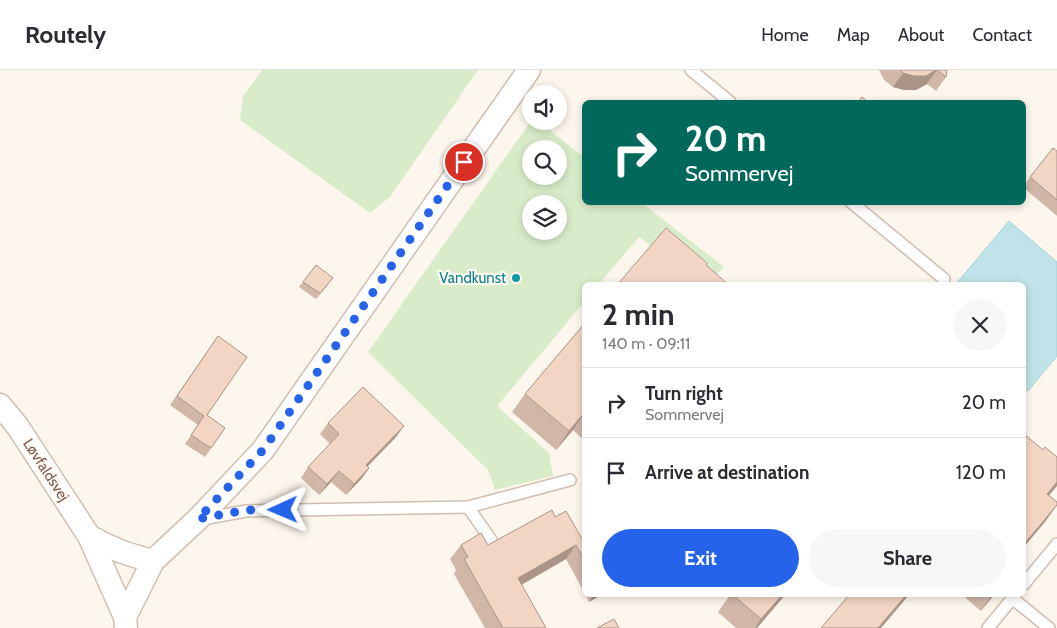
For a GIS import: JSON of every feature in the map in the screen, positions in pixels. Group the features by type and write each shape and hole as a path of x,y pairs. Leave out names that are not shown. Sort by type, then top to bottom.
{"street":[{"path":"126,622 153,560 198,519 263,450 529,70"},
{"name":"Løvfaldsvej","path":"0,405 18,427 89,536 126,622"},
{"name":"Løvfaldsvej","path":"89,536 106,547 125,554 153,560"}],"lane":[{"path":"691,70 728,100"},
{"path":"855,205 944,279"},
{"path":"198,519 246,510 468,507 570,480"},
{"path":"468,507 491,540"},
{"path":"1026,582 1057,544"},
{"path":"988,628 1013,597"},
{"path":"1015,597 1049,628 1057,618"}],"green space":[{"path":"262,70 478,70 390,197 370,213 240,120 243,96"},
{"path":"525,130 549,130 562,140 522,140 522,185 567,185 567,144 582,156 582,205 645,205 724,267 709,282 699,282 639,237 601,282 582,282 582,305 497,406 549,453 553,476 495,490 488,470 368,352"}],"water":[{"path":"1009,221 1057,262 1057,356 1028,391 1026,390 1026,282 958,282"}],"building":[{"path":"900,70 936,70 926,76 914,76 903,73"},
{"path":"937,70 947,70 946,77"},
{"path":"1053,148 1057,151 1057,200 1030,177"},
{"path":"666,228 707,263 706,265 726,282 620,282"},
{"path":"316,265 333,278 320,293 303,282"},
{"path":"582,327 582,416 569,431 525,394"},
{"path":"218,336 247,357 207,415 225,428 211,448 191,435 204,416 177,396"},
{"path":"363,387 404,426 366,465 369,468 354,484 339,471 327,484 308,467 339,434 328,423"},
{"path":"1026,436 1043,450 1045,447 1057,457 1057,482 1047,494 1057,502 1057,505 1026,542"},
{"path":"552,510 555,517 566,511 582,539 582,556 576,545 518,578 546,628 503,628 464,559 468,557 461,545 481,533 488,545"},
{"path":"735,597 780,597 761,619"},
{"path":"847,597 904,597 878,628 821,628"},
{"path":"614,619 619,628 597,628"}],"place":[{"name":"Vandkunst","path":"516,278"}],"route":[{"path":"283,510 246,510 198,519 263,450 464,162"}]}
